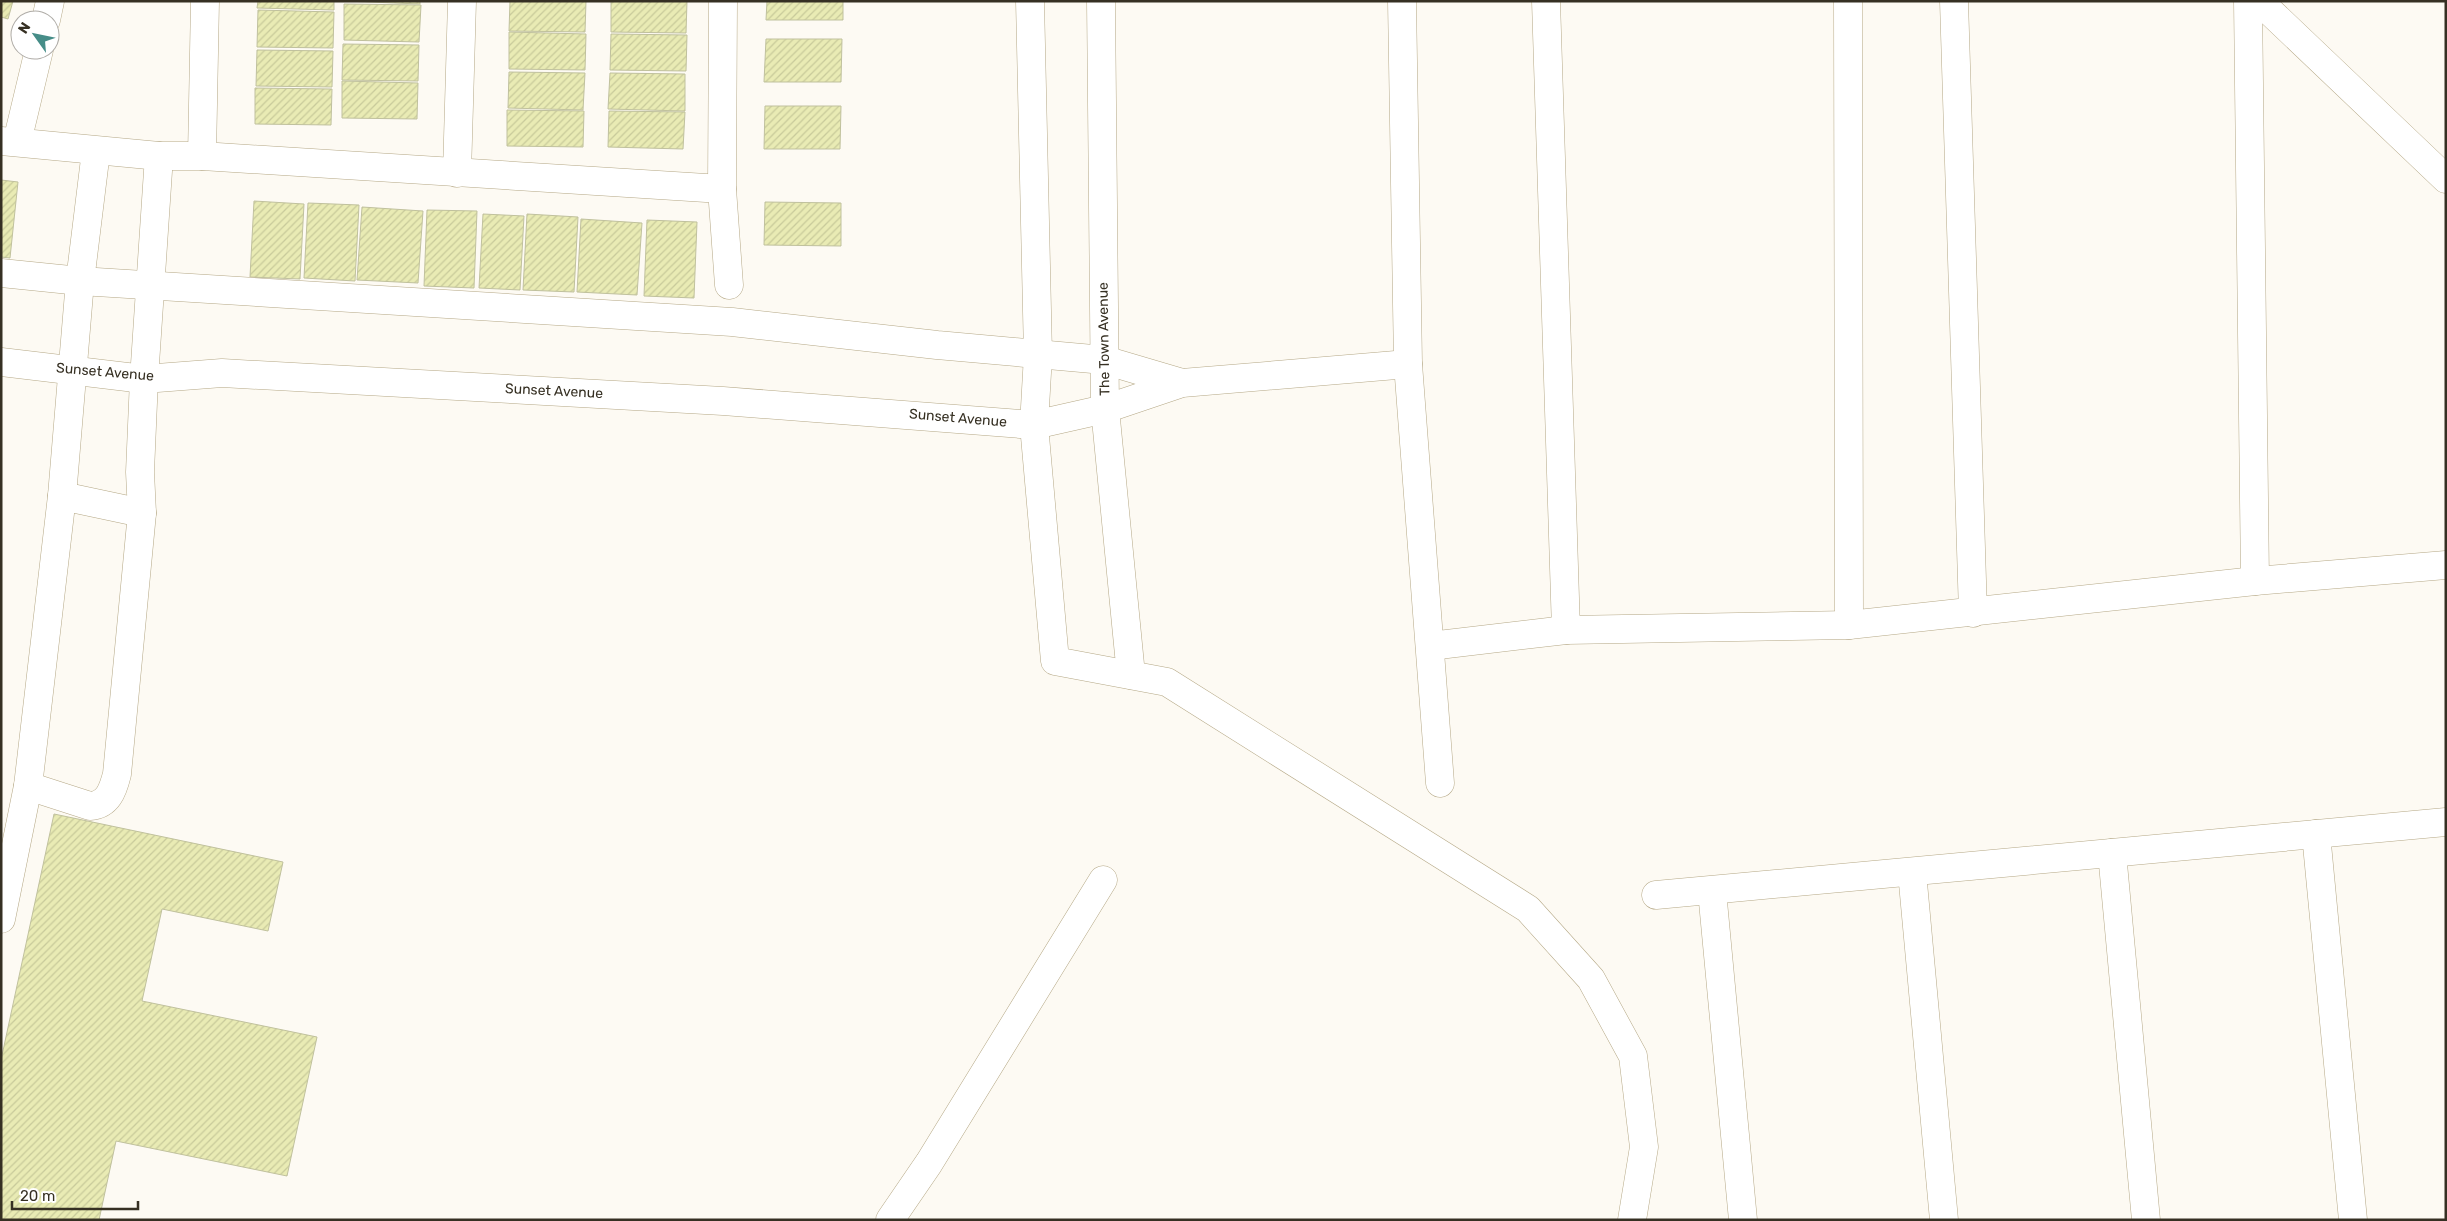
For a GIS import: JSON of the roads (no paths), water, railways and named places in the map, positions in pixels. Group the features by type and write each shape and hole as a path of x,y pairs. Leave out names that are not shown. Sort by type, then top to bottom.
{"street":[{"path":"202,156 206,1"},
{"path":"456,173 462,1"},
{"path":"723,1 722,189 729,285"},
{"path":"1030,1 1038,355 1034,425 1055,661 1167,682 1528,908 1591,979 1633,1056 1644,1147 1632,1220"},
{"name":"The Town Avenue","path":"1101,1 1105,410 1130,675"},
{"path":"1402,1 1408,364 1440,783"},
{"path":"1546,1 1566,630"},
{"path":"1848,1 1848,625"},
{"path":"1954,1 1973,613"},
{"path":"2248,1 2255,581"},
{"path":"2259,1 2446,179"},
{"path":"35,60 9,141 159,156 202,156 722,189"},
{"path":"1,919 28,786 62,496 71,370 96,151"},
{"path":"28,786 90,806 99,805 107,799 117,774 142,513 140,472 144,378 159,156"},
{"path":"1,273 80,281 732,322 1038,355 1104,360 1182,383 1408,364"},
{"name":"Sunset Avenue","path":"1,362 144,378 242,374 723,401 1034,425 1105,410 1182,383"},
{"path":"62,496 142,513"},
{"path":"1430,646 1566,630 1848,625 1973,613 2255,581 2446,565"},
{"path":"1656,895 2446,822"},
{"path":"2316,834 2354,1220"},
{"path":"2112,853 2146,1220"},
{"path":"1912,872 1944,1220"},
{"path":"890,1220 930,1163 1103,880"},
{"path":"1712,891 1743,1220"}]}
